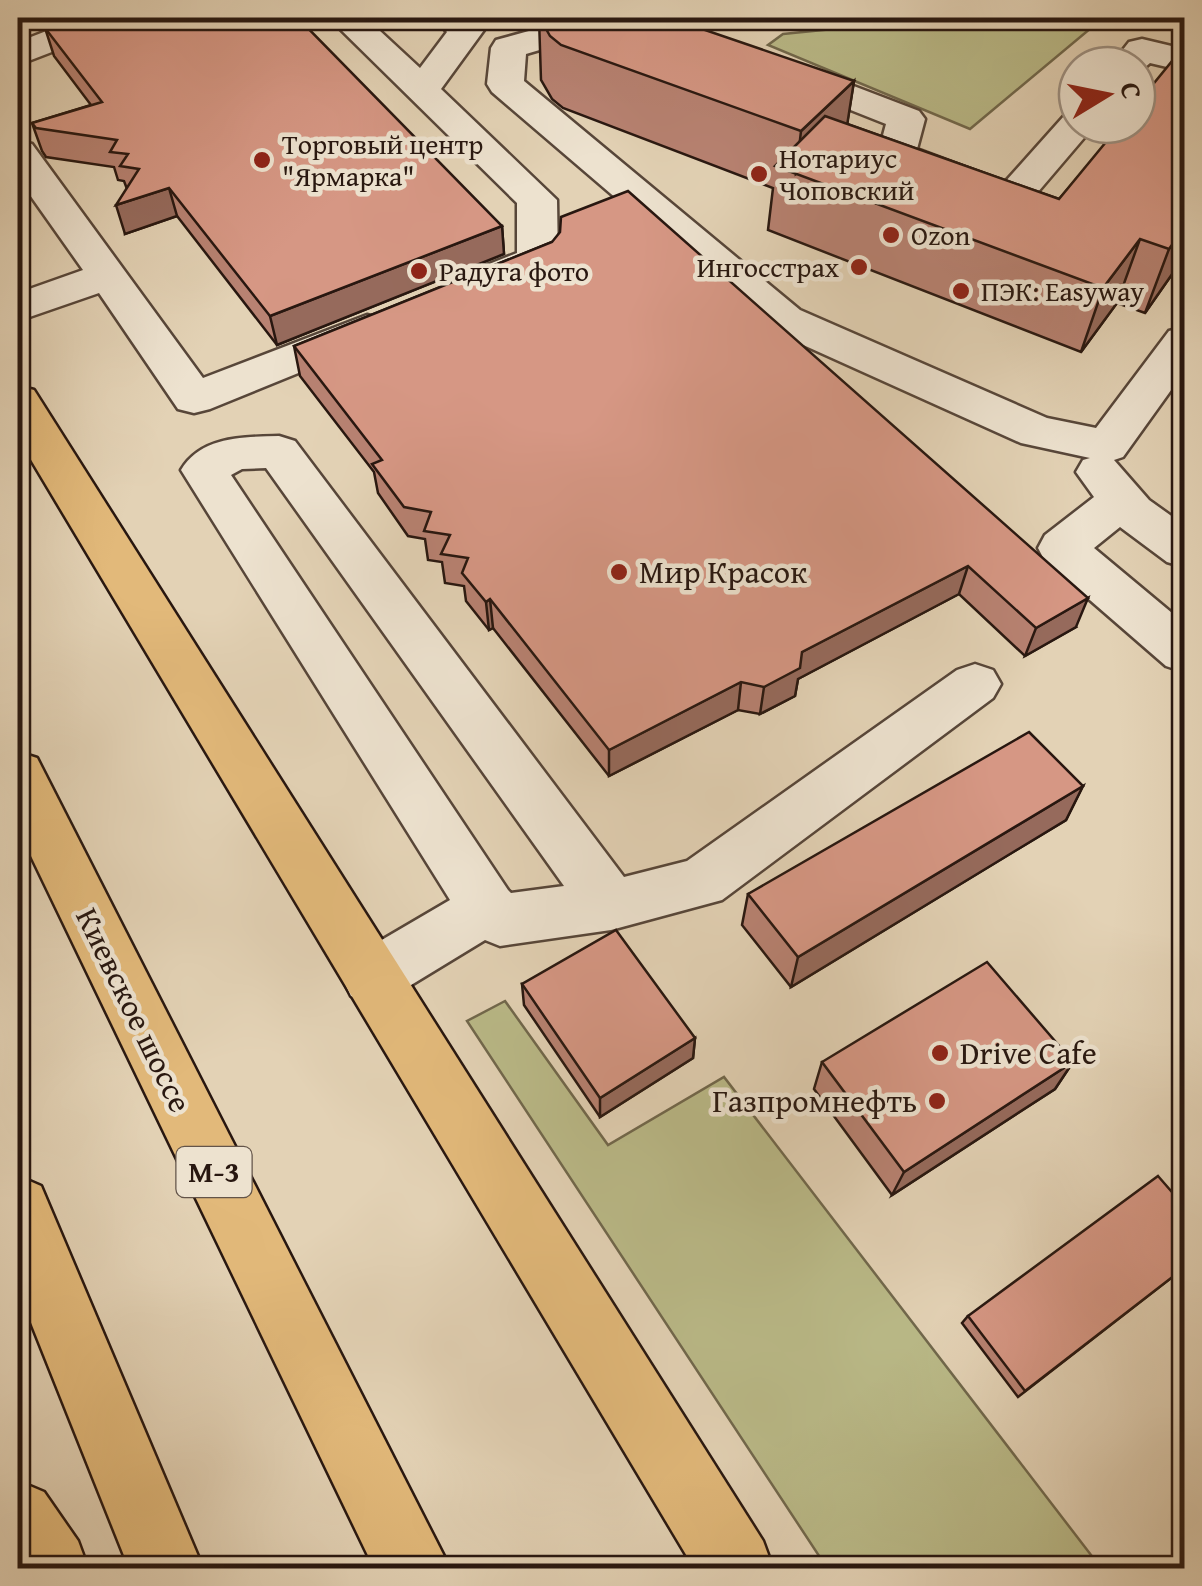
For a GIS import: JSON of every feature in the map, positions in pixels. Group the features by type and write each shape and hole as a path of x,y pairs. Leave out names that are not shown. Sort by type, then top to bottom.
{"main road":[{"path":"18,400 736,1568"},
{"name":"Киевское шоссе","path":"18,774 413,1568"},
{"path":"18,1209 166,1568"},
{"path":"18,1518 51,1568"}],"lane":[{"path":"18,54 110,18"},
{"path":"18,152 194,398 537,260 537,200 346,18"},
{"path":"505,84 509,48 612,18"},
{"path":"422,90 455,30 505,84 785,320 1037,432 1107,446 1184,341"},
{"path":"741,54 906,119 897,154 1012,198 1059,145"},
{"path":"1157,54 1184,60"},
{"path":"18,308 108,274"},
{"path":"1072,438 1132,512 1184,549"},
{"path":"611,905 279,452 233,453 204,470 486,908 500,920 611,905 702,882 975,684"},
{"path":"1122,500 1062,548 1184,652"},
{"path":"372,977 486,908"}],"green space":[{"path":"944,18 1103,18 1071,45 1057,45 1057,56 970,129 768,45 783,34"},
{"path":"505,1001 608,1145 724,1077 1101,1568 827,1568 467,1021"}],"building":[{"name":"Торговый центр \"Ярмарка\"","path":"81,18 298,18 502,226 270,316 169,188 116,205 139,169 120,166 128,154 110,152 117,140 36,128 32,123 102,102 45,28"},
{"path":"540,18 670,18 854,81 801,131 561,45 550,36"},
{"path":"1184,54 1184,228 1169,249 1140,239 1103,288 775,166 825,116 1059,199 1104,145 1157,145 1157,80 1177,55"},
{"path":"628,191 1088,598 1036,628 968,566 802,652 800,668 764,687 741,682 609,750 490,599 486,602 462,573 468,558 441,554 450,535 424,531 431,512 404,507 372,464 382,460 294,346 552,242 560,232 561,217"},
{"path":"1029,732 1083,786 798,957 748,894"},
{"path":"616,930 695,1038 600,1098 522,984"},
{"path":"987,962 1073,1062 904,1172 822,1062"},
{"path":"1158,1176 1184,1206 1184,1268 1025,1391 968,1316"}],"place":[{"name":"Торговый центр \"Ярмарка\"","path":"262,160"},
{"name":"Нотариус Чоповский","path":"759,174"},
{"name":"Ozon","path":"891,235"},
{"name":"Ингосстрах","path":"859,267"},
{"name":"Радуга фото","path":"419,271"},
{"name":"ПЭК: Easyway","path":"961,291"},
{"name":"Мир Красок","path":"619,572"},
{"name":"Drive Cafe","path":"940,1053"},
{"name":"Газпромнефть","path":"937,1101"}]}
